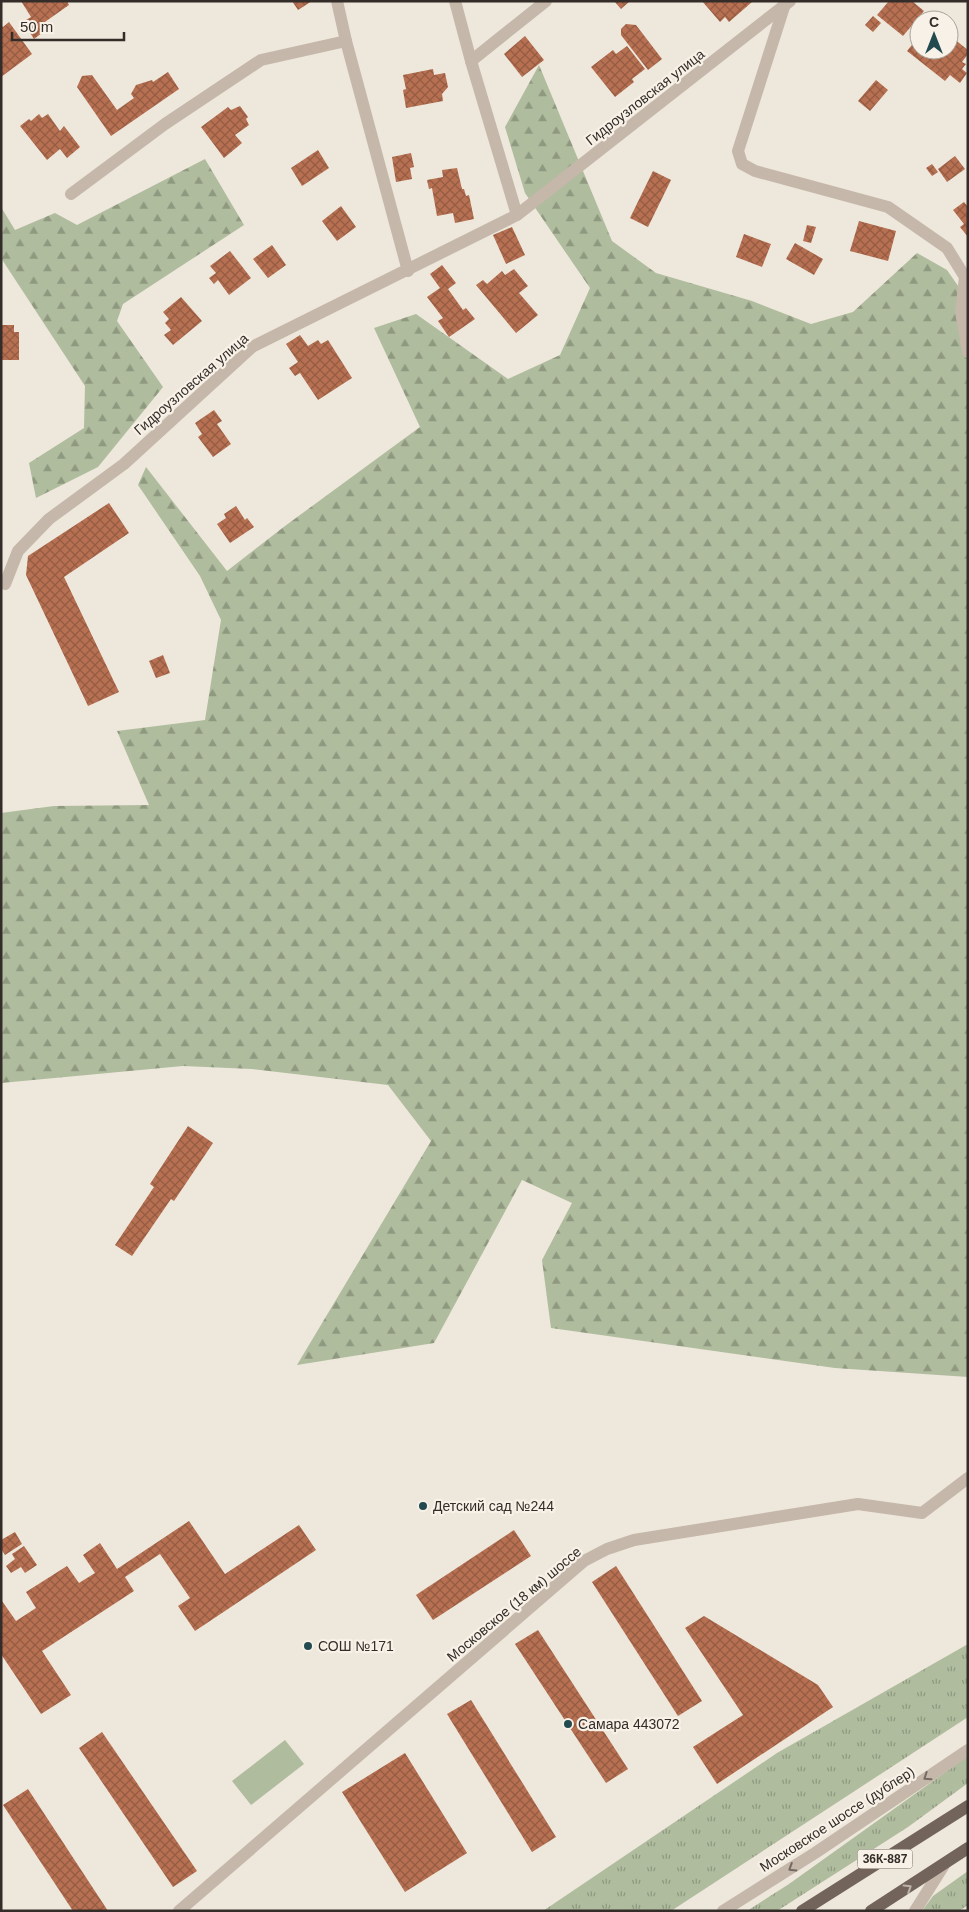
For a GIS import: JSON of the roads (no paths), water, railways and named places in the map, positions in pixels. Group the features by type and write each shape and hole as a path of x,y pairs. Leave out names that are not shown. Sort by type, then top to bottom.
{"main road":[{"name":"36К-887","path":"802,1911 968,1806"},
{"name":"36К-887","path":"871,1911 968,1848"}],"street":[{"path":"337,1 408,271"},
{"path":"455,1 517,215"},
{"path":"471,61 546,1"},
{"path":"787,4 738,151 742,164 756,171 888,207 947,248 965,278 961,312 968,352"},
{"name":"Гидроузловская улица","path":"5,584 18,551 49,519 124,464 252,347 408,271 517,215 787,4"},
{"path":"71,194 165,124 261,60 346,41"},
{"name":"Московское (18 км) шоссе","path":"179,1911 584,1561 607,1549 634,1540 858,1504 922,1513 968,1478"},
{"name":"Московское шоссе (дублер)","path":"723,1911 815,1853 968,1750"},
{"path":"914,1911 944,1865"}],"place":[{"name":"Детский сад №244","path":"423,1506"},
{"name":"СОШ №171","path":"308,1646"},
{"name":"Самара 443072","path":"568,1724"}]}
